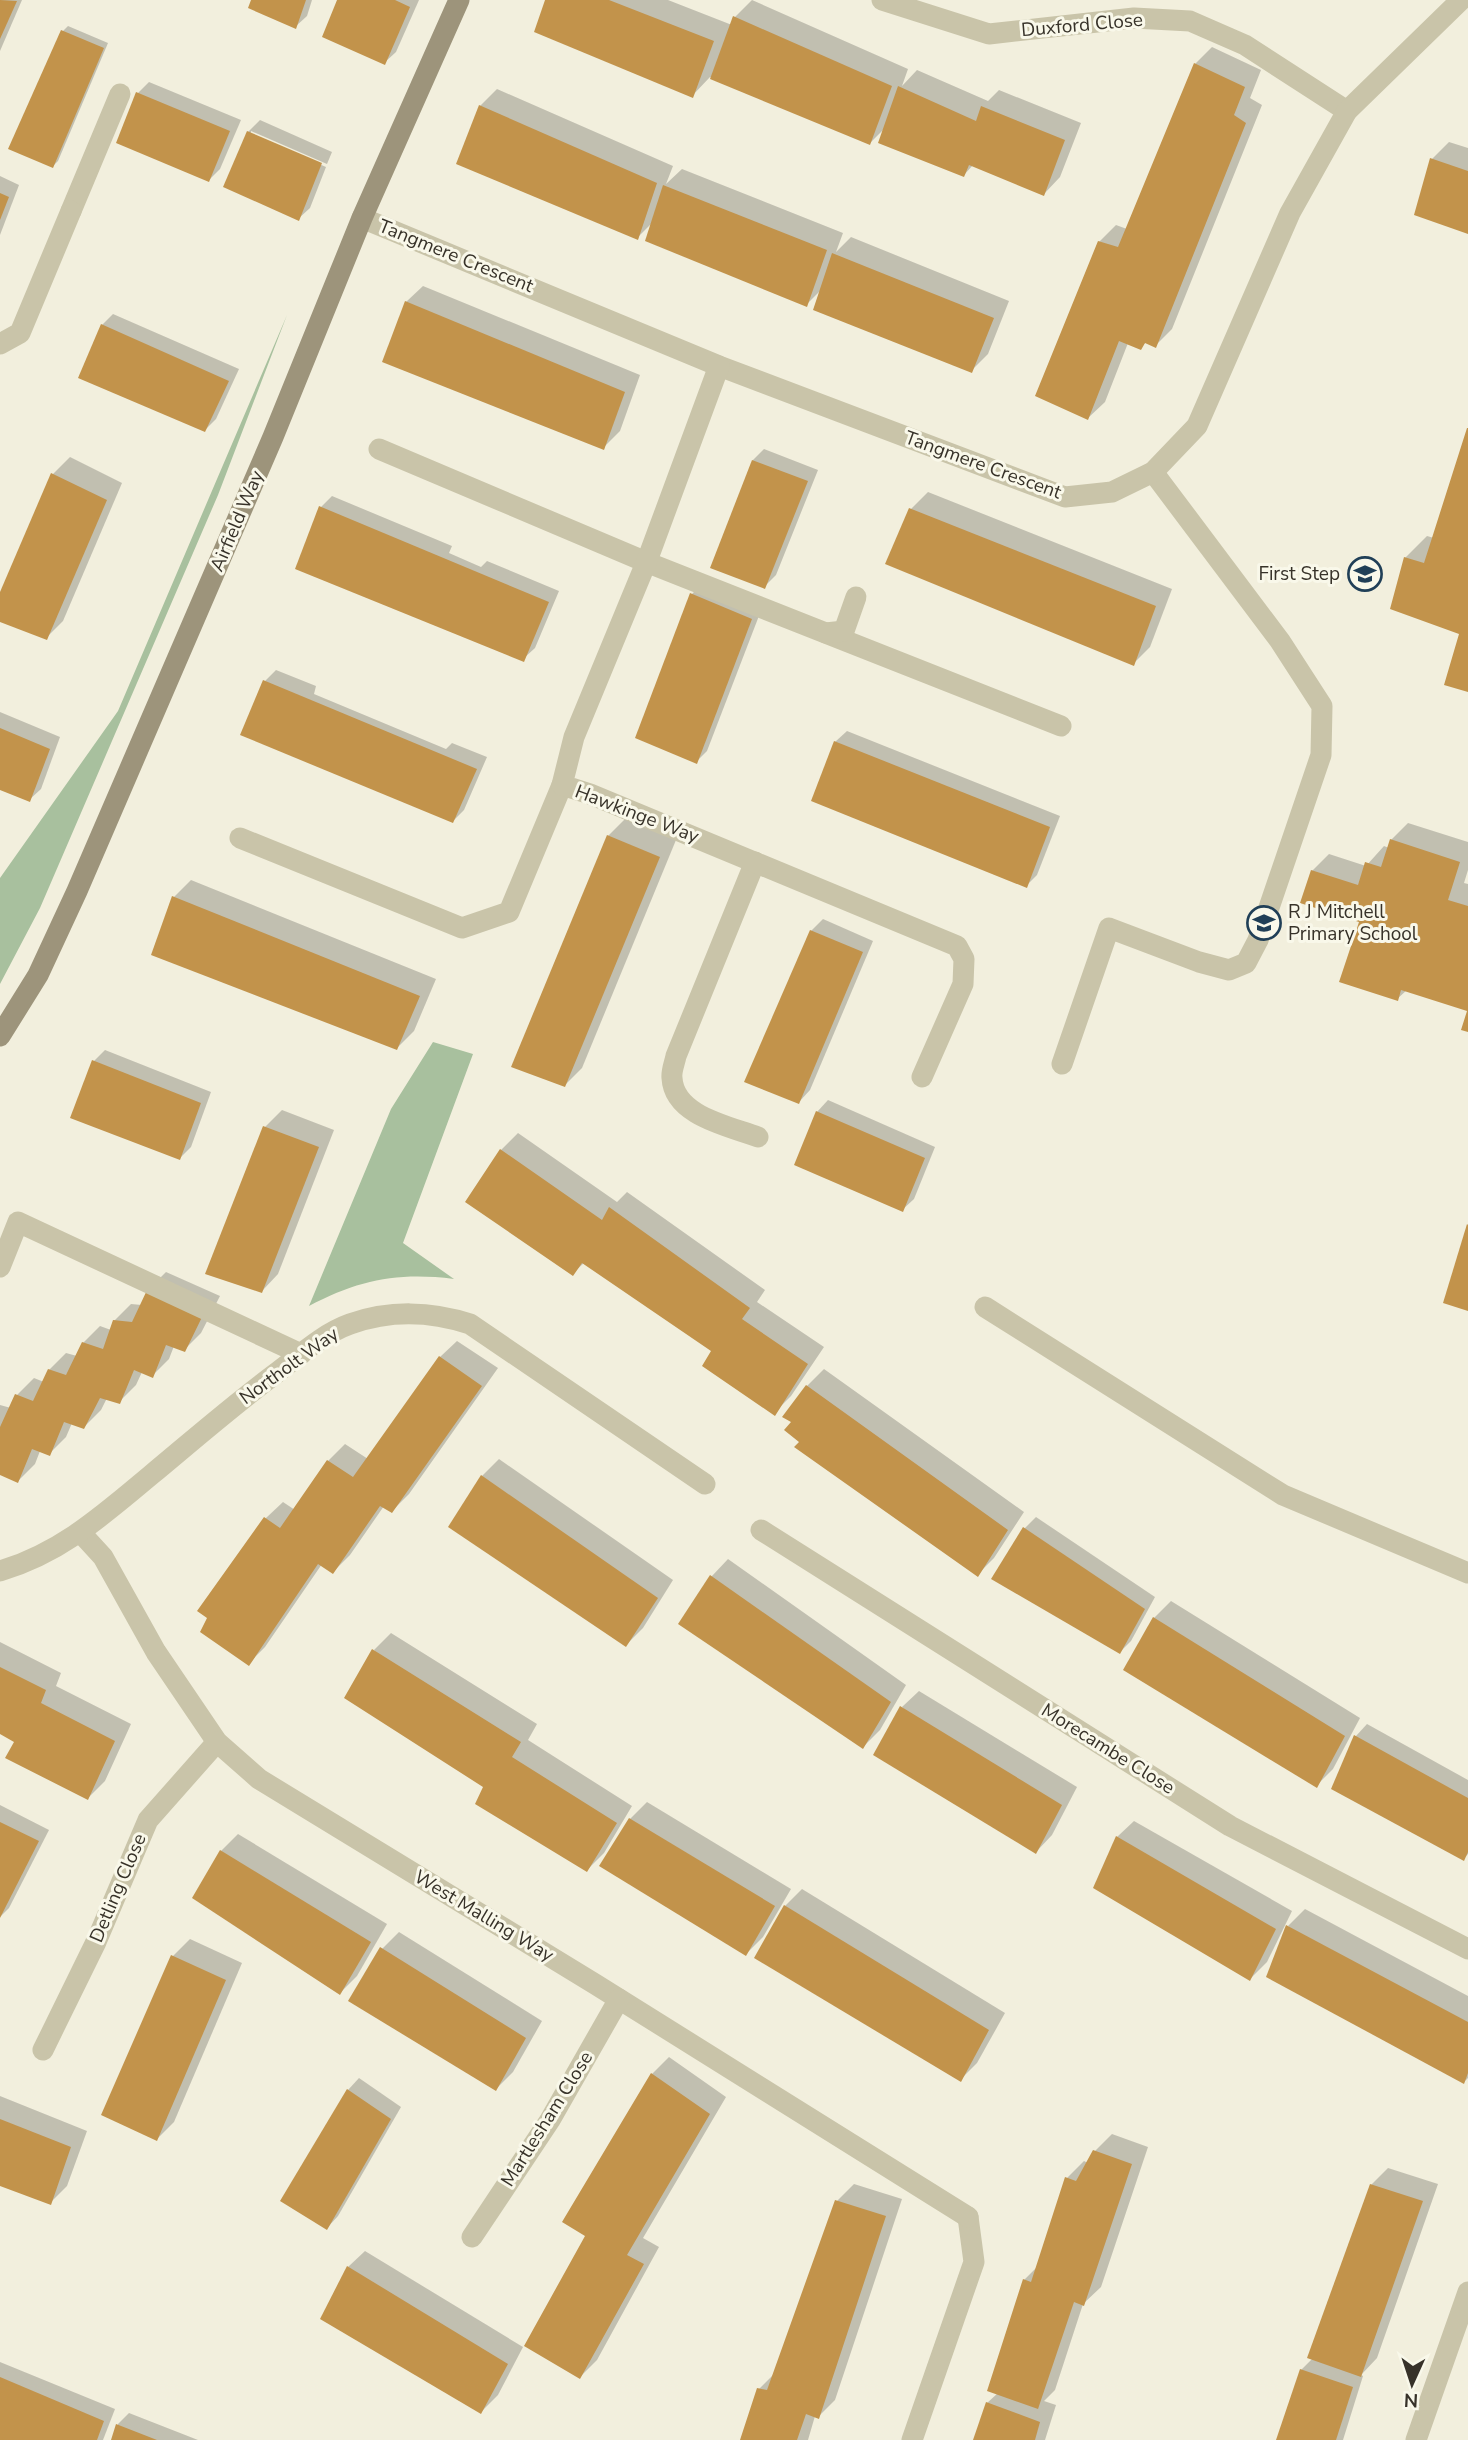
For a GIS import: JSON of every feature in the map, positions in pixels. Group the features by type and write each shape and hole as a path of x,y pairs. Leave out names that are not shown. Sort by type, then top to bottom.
{"street":[{"name":"Airfield Way","path":"0,1036 38,975 77,891 273,437 362,218 459,0"},
{"name":"Duxford Close","path":"882,0 989,34 1135,9 1190,21 1245,45 1347,111"},
{"name":"Tangmere Crescent","path":"362,218 719,366 1065,497 1112,492 1153,472 1197,426 1290,213 1347,111 1461,0"},
{"path":"0,344 20,334 120,94"},
{"name":"Hawkinge Way","path":"719,366 646,562 574,737 562,785 590,794 957,946 964,959 963,984 922,1077"},
{"path":"379,449 646,562 1060,726"},
{"path":"1062,1064 1109,928 1199,962 1229,970 1246,963 1258,940 1321,755 1322,706 1280,641 1153,472"},
{"path":"825,633 844,631 856,597"},
{"path":"240,838 462,928 509,912 562,785"},
{"path":"755,862 686,1029 672,1077 676,1094 686,1106 758,1137"},
{"path":"0,1267 18,1222 301,1354"},
{"path":"985,1307 1283,1495 1468,1573"},
{"name":"Northolt Way","path":"0,1572 26,1562 81,1533 239,1401 301,1354 348,1324 386,1314 427,1314 470,1324 705,1485"},
{"name":"Morecambe Close","path":"761,1530 1230,1826 1468,1948"},
{"name":"West Malling Way","path":"81,1533 103,1557 156,1652 217,1742 259,1779 619,1998 968,2217 974,2262 912,2440"},
{"name":"Detling Close","path":"43,2050 96,1942 148,1820 217,1742"},
{"name":"Martlesham Close","path":"472,2237 550,2120 619,1998"},
{"path":"1416,2440 1468,2292"}],"green space":[{"path":"287,315 218,495 40,908 0,984 0,878 118,711"},
{"path":"433,1042 473,1054 403,1243 454,1279 414,1277 379,1280 345,1290 309,1306 391,1109"}],"building":[{"path":"0,0 17,1 0,39"},
{"path":"251,0 306,0 296,29 248,8"},
{"path":"337,0 395,0 410,7 385,65 322,37"},
{"path":"545,0 609,0 714,41 693,98 534,32"},
{"path":"733,16 892,86 870,145 710,79"},
{"path":"61,30 104,48 53,168 8,149"},
{"path":"1194,63 1245,87 1234,115 1246,123 1156,348 1145,343 1141,350 1119,341 1088,420 1035,396 1098,241 1118,247"},
{"path":"898,86 976,121 981,106 1065,140 1044,196 969,165 964,177 878,143"},
{"path":"136,92 230,131 209,182 116,143"},
{"path":"479,105 657,183 638,240 456,164"},
{"path":"247,131 322,163 299,221 223,187"},
{"path":"1430,158 1468,171 1468,234 1414,215"},
{"path":"663,185 827,250 807,307 645,241"},
{"path":"0,193 9,197 0,220"},
{"path":"832,253 994,318 972,373 813,310"},
{"path":"405,301 625,392 604,450 382,362"},
{"path":"101,324 229,381 205,432 78,378"},
{"name":"First Step","path":"1467,428 1468,692 1444,685 1459,634 1390,609 1404,557 1424,563"},
{"path":"752,460 808,481 765,589 710,568"},
{"path":"51,473 107,500 47,640 0,622 0,592"},
{"path":"319,506 549,602 524,662 295,569"},
{"path":"909,508 1156,606 1134,666 885,564"},
{"path":"690,593 752,619 697,764 635,738"},
{"path":"263,680 477,769 453,823 240,735"},
{"path":"0,728 50,749 30,802 0,790"},
{"path":"834,741 1050,827 1027,888 811,801"},
{"path":"607,835 660,857 565,1087 511,1067"},
{"path":"1390,839 1460,862 1448,900 1468,906 1468,1032 1461,1030 1467,1011 1401,990 1398,1001 1339,982 1359,922 1300,903 1311,870 1358,885 1365,862 1381,867"},
{"path":"172,896 420,996 397,1050 151,955"},
{"path":"810,930 863,952 799,1104 744,1082"},
{"path":"92,1060 201,1103 180,1160 70,1118"},
{"path":"816,1111 925,1158 903,1212 794,1165"},
{"path":"263,1126 319,1147 262,1293 205,1274"},
{"path":"500,1149 602,1220 609,1207 750,1308 742,1319 808,1364 775,1416 702,1366 711,1351 582,1263 573,1276 465,1202"},
{"path":"1468,1225 1468,1311 1443,1303"},
{"path":"148,1288 204,1313 185,1352 166,1345 153,1378 134,1370 120,1404 100,1398 84,1429 64,1422 50,1456 32,1449 18,1483 0,1475 0,1427 15,1394 33,1401 48,1369 66,1375 82,1342 103,1349 113,1320 132,1322"},
{"path":"439,1356 482,1386 392,1513 380,1506 333,1574 318,1564 249,1666 200,1632 207,1618 197,1611 264,1517 280,1528 327,1460 353,1477"},
{"path":"806,1385 1008,1530 978,1577 794,1447 799,1442 784,1430 791,1422 782,1417"},
{"path":"481,1475 658,1598 626,1647 448,1527"},
{"path":"1023,1527 1145,1609 1120,1654 991,1579"},
{"path":"710,1575 891,1702 863,1749 678,1624"},
{"path":"1153,1617 1345,1736 1317,1788 1123,1670"},
{"path":"372,1649 521,1742 512,1757 617,1823 587,1872 475,1804 483,1787 344,1698"},
{"path":"0,1667 46,1690 41,1703 115,1741 88,1800 5,1758 14,1742 0,1734"},
{"path":"900,1706 1062,1805 1036,1854 873,1755"},
{"path":"1354,1735 1468,1798 1468,1852 1464,1861 1331,1789"},
{"path":"629,1818 775,1906 746,1956 599,1866"},
{"path":"0,1822 39,1841 0,1918"},
{"path":"1116,1836 1276,1929 1250,1981 1093,1888"},
{"path":"220,1850 371,1942 340,1995 192,1898"},
{"path":"784,1905 989,2030 961,2082 754,1958"},
{"path":"1286,1925 1468,2022 1468,2073 1464,2084 1266,1977"},
{"path":"380,1947 526,2038 496,2091 348,2001"},
{"path":"171,1955 226,1980 157,2141 101,2115"},
{"path":"651,2073 710,2114 627,2255 644,2264 580,2379 524,2346 585,2236 562,2222"},
{"path":"347,2089 391,2119 327,2230 280,2201"},
{"path":"0,2119 71,2147 51,2205 0,2186"},
{"path":"1093,2150 1132,2164 1084,2306 1074,2302 1038,2409 987,2391 1023,2279 1031,2282 1065,2177 1076,2181"},
{"path":"1370,2184 1423,2201 1361,2377 1307,2358"},
{"path":"835,2200 886,2216 819,2419 806,2414 797,2440 740,2440 757,2388 767,2390"},
{"path":"347,2266 508,2364 481,2414 320,2319"},
{"path":"1300,2369 1353,2387 1336,2440 1276,2440"},
{"path":"0,2377 104,2421 97,2440 0,2440"},
{"path":"986,2402 1040,2422 1035,2440 973,2440"},
{"path":"116,2424 157,2440 111,2440"}],"place":[{"name":"First Step","path":"1365,574"},
{"name":"R J Mitchell Primary School","path":"1264,923"}]}
